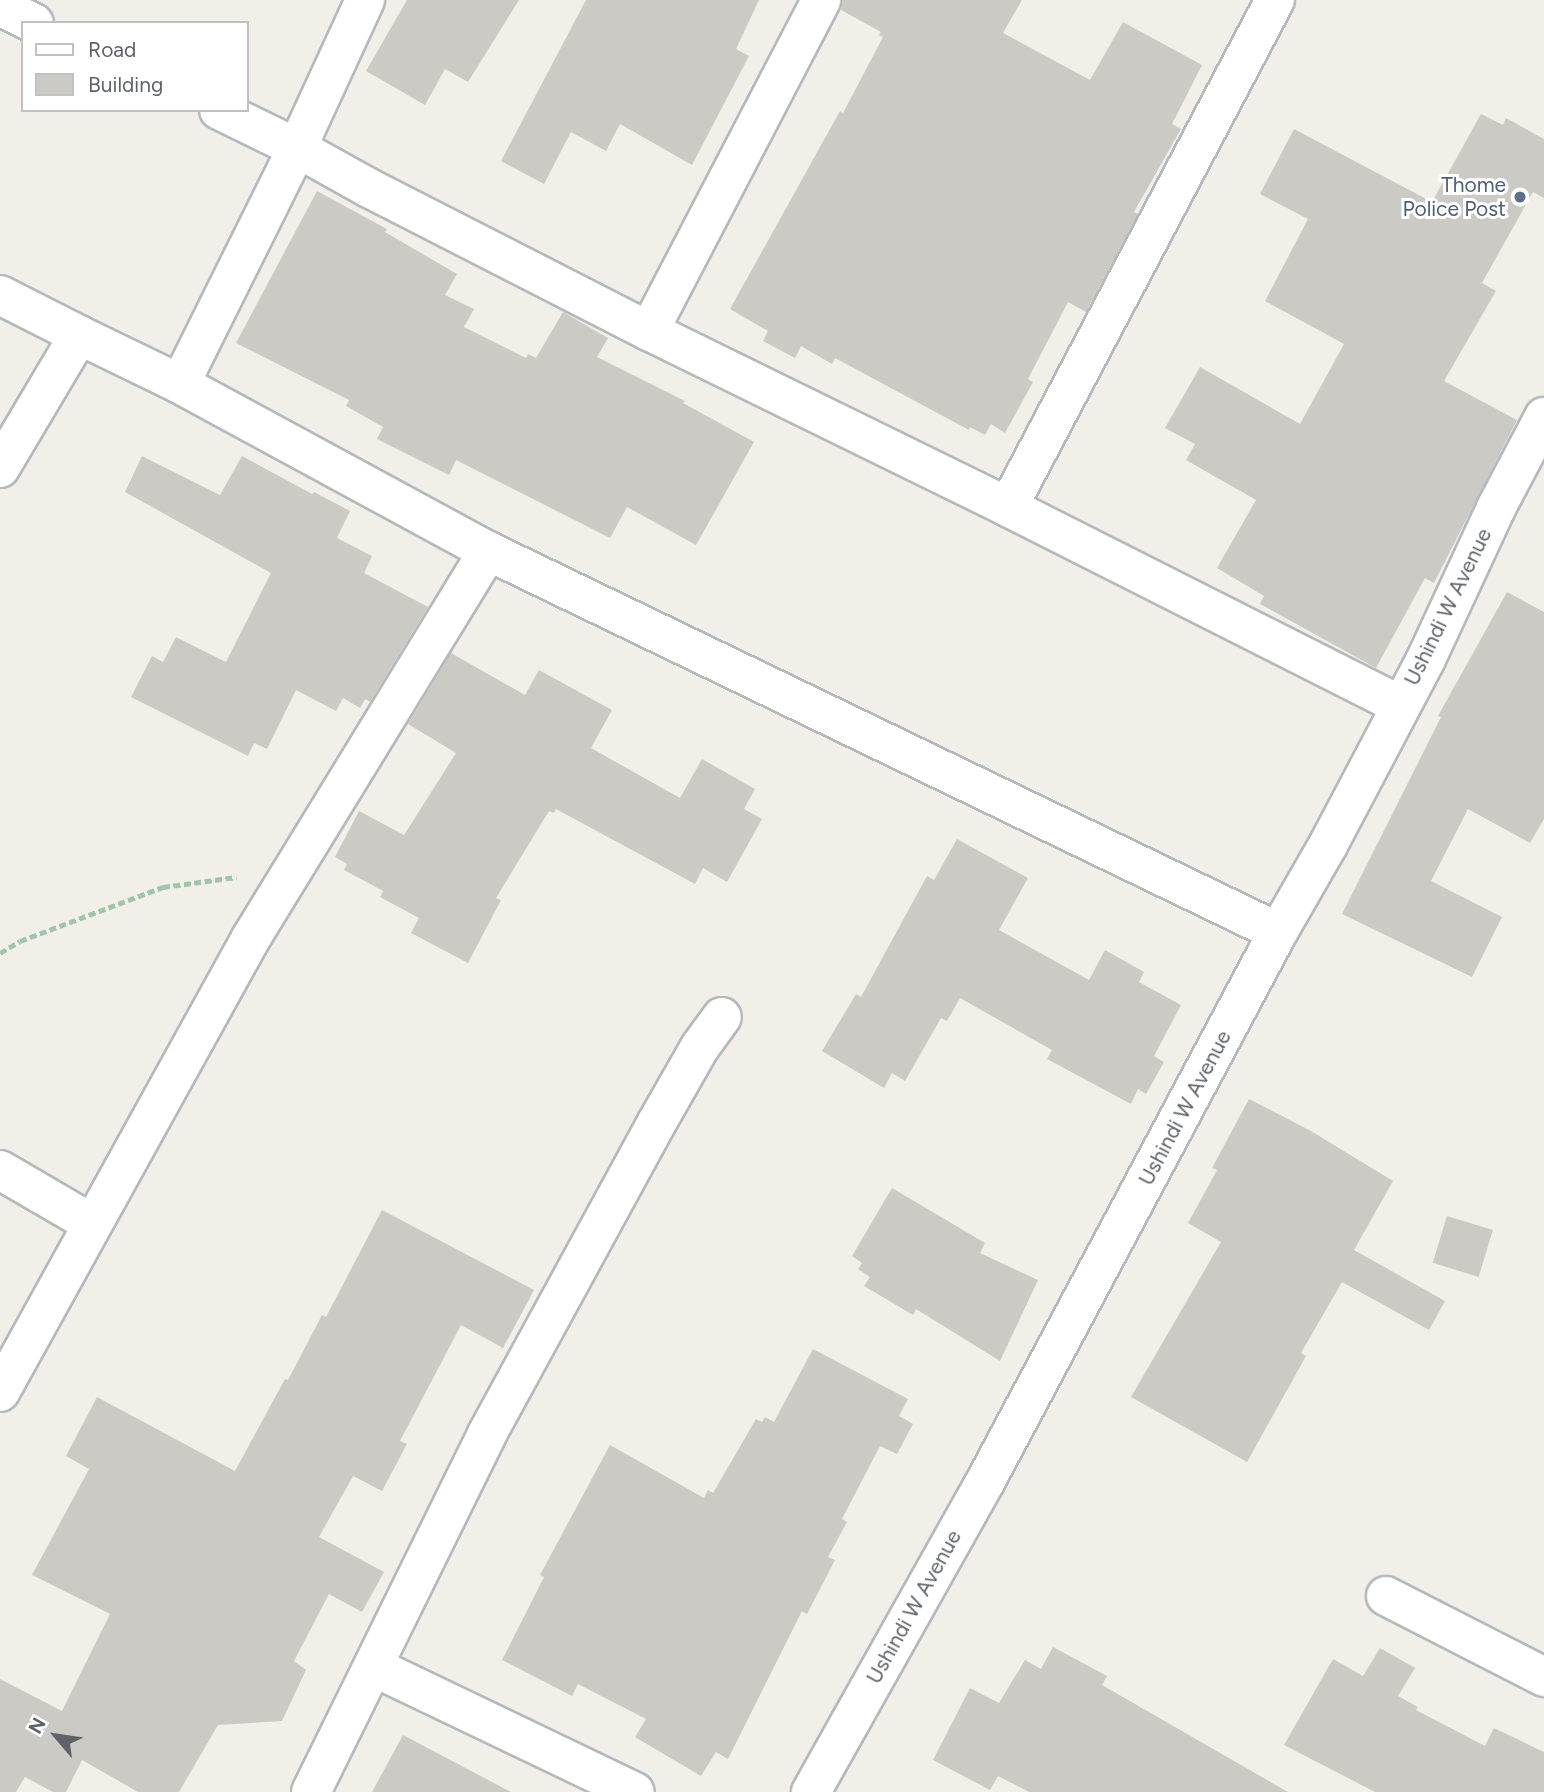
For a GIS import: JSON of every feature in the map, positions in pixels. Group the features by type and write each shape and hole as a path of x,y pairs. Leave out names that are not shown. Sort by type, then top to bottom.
{"street":[{"path":"180,384 297,148 365,0"},
{"path":"649,331 821,0"},
{"path":"1008,507 1275,0"},
{"path":"0,6 30,21"},
{"path":"223,112 649,331 1008,507 1399,705"},
{"path":"0,295 180,384 488,551 1278,932"},
{"path":"0,468 79,335"},
{"name":"Ushindi W Avenue","path":"811,1792 984,1484 1278,932 1328,845 1399,705 1426,659 1496,509 1544,417"},
{"path":"0,1392 91,1223 251,938 488,551"},
{"path":"311,1792 374,1667 405,1596 487,1434 700,1047 722,1017"},
{"path":"0,1170 91,1223"},
{"path":"1386,1597 1544,1677"},
{"path":"374,1667 635,1792"}],"path":[{"path":"0,953 20,941 163,887 293,870"}],"building":[{"path":"407,0 519,0 468,82 445,69 425,105 366,71"},
{"path":"586,0 759,0 736,49 749,56 692,165 620,124 606,151 571,132 544,184 501,161"},
{"path":"843,0 1022,0 1003,33 1090,80 1123,22 1202,65 1172,124 1181,129 1134,212 1138,214 1086,312 1068,302 1028,379 1033,382 1005,433 991,424 985,435 970,427 969,430 835,358 832,364 801,346 795,358 763,341 768,331 730,309 840,111 843,113 883,37 879,35 881,32 841,10"},
{"path":"1481,114 1503,125 1506,118 1544,139 1544,198 1533,192 1482,283 1496,291 1444,381 1517,420 1434,583 1425,578 1376,668 1260,604 1264,596 1217,568 1256,500 1186,460 1195,444 1165,428 1200,367 1300,424 1344,344 1265,301 1308,219 1260,194 1294,129 1432,202"},
{"path":"317,191 387,229 385,232 457,274 445,295 474,309 464,327 526,358 528,354 536,358 563,312 608,338 597,357 685,401 683,403 754,442 696,545 627,507 610,538 456,460 449,475 377,439 383,427 346,406 349,400 236,343"},
{"path":"142,456 220,495 242,456 350,511 337,538 372,556 364,573 428,607 370,702 365,699 360,708 343,698 336,711 296,690 267,749 254,743 248,756 131,697 152,656 163,662 176,637 226,662 271,573 125,492"},
{"path":"1507,592 1544,612 1544,819 1530,843 1468,809 1431,881 1502,917 1472,977 1342,914 1441,717 1438,716"},
{"path":"451,653 525,695 539,670 612,710 591,748 680,798 702,759 755,789 744,809 762,819 727,882 703,868 695,884 556,809 554,813 549,811 496,898 501,900 468,963 411,933 419,918 380,897 383,891 344,870 347,864 335,857 359,811 404,835 456,753 408,724"},
{"path":"957,839 1028,878 999,930 1089,980 1105,950 1144,972 1139,982 1181,1005 1154,1056 1164,1062 1146,1094 1138,1089 1131,1104 1047,1059 1052,1050 960,998 947,1021 941,1018 905,1081 892,1073 884,1088 822,1051 856,994 861,997 927,876 934,880"},
{"path":"1249,1099 1311,1131 1393,1181 1354,1250 1445,1301 1429,1330 1342,1282 1301,1353 1306,1356 1247,1462 1131,1397 1221,1242 1188,1223 1217,1170 1212,1168"},
{"path":"892,1188 985,1243 980,1253 1038,1280 1000,1361 916,1309 913,1315 864,1286 870,1277 858,1269 862,1263 852,1256"},
{"path":"382,1210 534,1290 503,1348 461,1325 400,1441 407,1444 382,1491 353,1476 319,1537 384,1572 362,1612 329,1594 294,1661 306,1670 282,1721 218,1725 179,1792 138,1792 82,1760 66,1792 53,1792 25,1777 16,1792 0,1792 0,1679 62,1711 110,1614 32,1575 89,1469 66,1456 97,1397 235,1471 322,1315 326,1317"},
{"path":"1447,1216 1493,1230 1479,1277 1433,1263"},
{"path":"813,1349 908,1399 899,1416 913,1424 897,1454 880,1446 842,1519 847,1522 828,1557 835,1560 807,1614 802,1611 728,1759 716,1752 701,1776 635,1737 646,1719 578,1684 572,1696 502,1660 544,1577 540,1575 610,1445 704,1498 708,1490 713,1493 756,1419 762,1422 765,1417 774,1422"},
{"path":"1053,1647 1107,1676 1102,1685 1288,1792 1029,1792 998,1776 990,1790 933,1760 970,1688 999,1703 1025,1660 1041,1669"},
{"path":"1380,1648 1415,1668 1398,1696 1418,1707 1416,1710 1485,1746 1494,1728 1544,1752 1544,1792 1375,1792 1284,1745 1333,1659 1363,1676"},
{"path":"403,1735 511,1792 372,1792"}],"place":[{"name":"Thome Police Post","path":"1520,197"}]}
